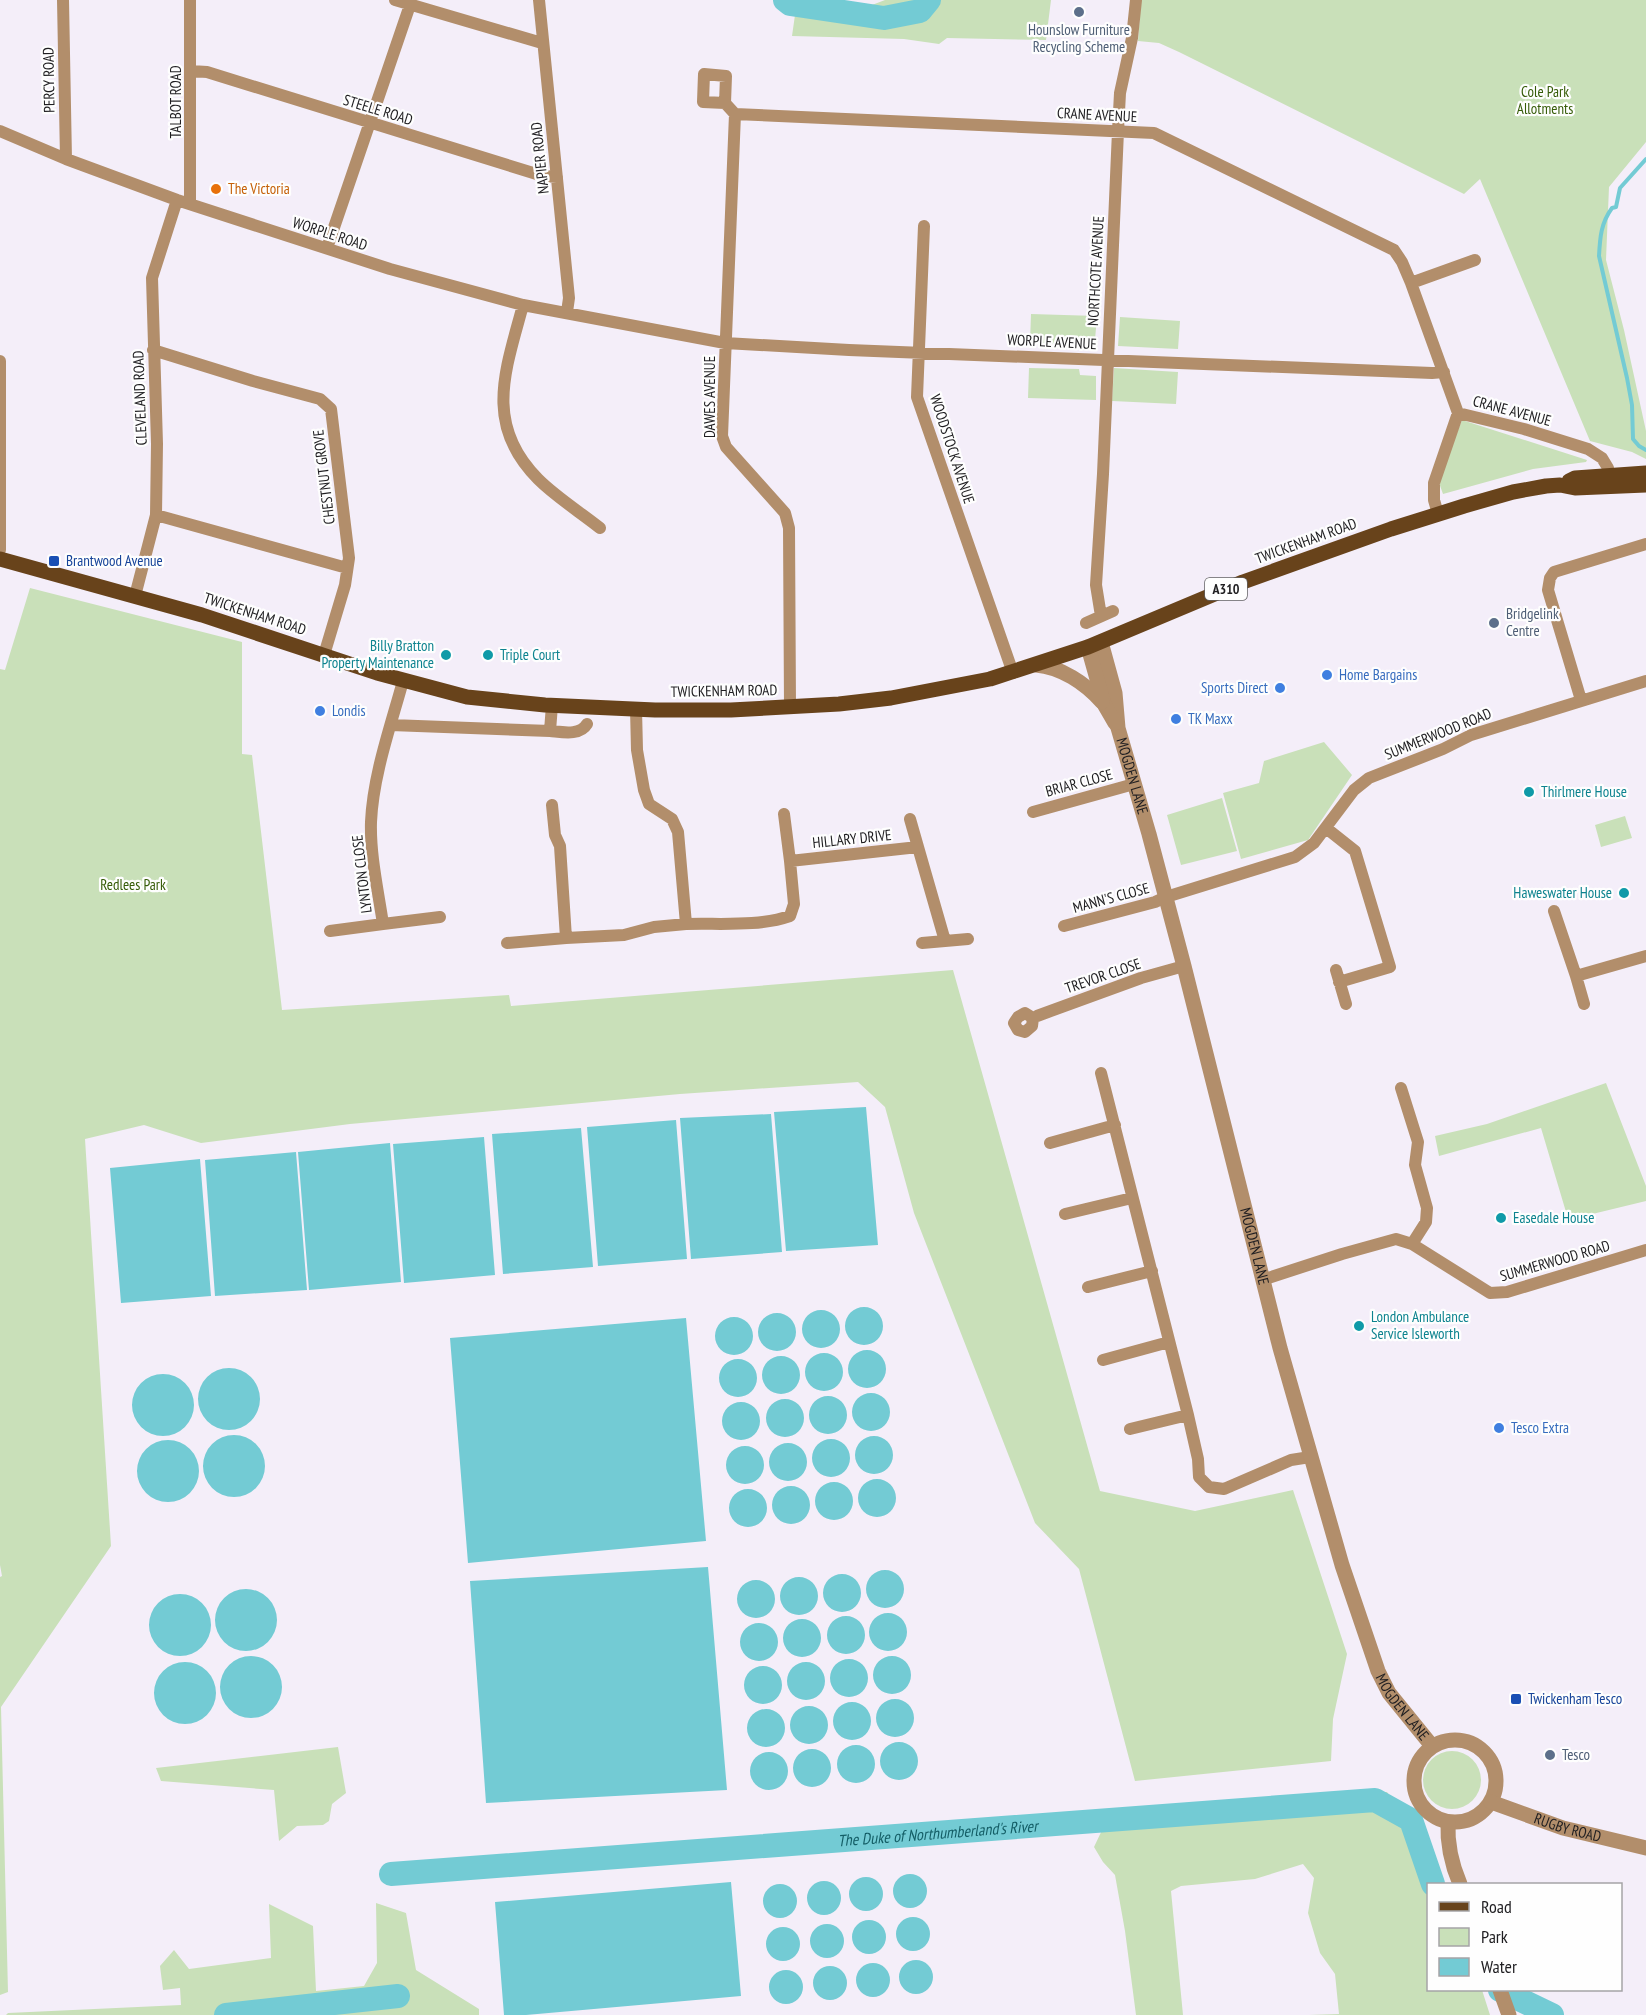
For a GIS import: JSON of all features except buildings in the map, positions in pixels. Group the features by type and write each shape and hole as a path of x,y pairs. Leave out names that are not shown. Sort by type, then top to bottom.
{"main road":[{"name":"TWICKENHAM ROAD","path":"0,559 135,596 403,681 476,699 636,709 731,710 790,707 891,698 941,690 1012,673 1094,645 1243,582 1438,514 1513,492 1560,485 1575,478 1646,473"},
{"name":"TWICKENHAM ROAD","path":"1560,485 1575,488 1646,485"}],"street":[{"name":"PERCY ROAD","path":"63,0 66,159"},
{"name":"TALBOT ROAD","path":"183,202 191,71 190,0"},
{"path":"395,0 542,43"},
{"name":"NAPIER ROAD","path":"538,0 569,298 567,312"},
{"name":"NORTHCOTE AVENUE","path":"1086,623 1107,614 1095,585 1103,474 1120,93 1132,38 1136,0"},
{"path":"327,248 410,5"},
{"name":"STEELE ROAD","path":"191,71 207,72 543,176 557,177"},
{"path":"725,103 735,114"},
{"name":"CRANE AVENUE","path":"735,114 1118,131 1162,135 1394,250 1411,283 1458,413 1524,429 1588,449 1602,458 1608,468 1608,475"},
{"name":"DAWES AVENUE","path":"735,114 722,436 726,447 785,513 789,528 790,707"},
{"name":"WORPLE ROAD","path":"0,131 66,159 183,202 390,269 523,305 660,331"},
{"name":"CLEVELAND ROAD","path":"135,596 156,515 157,444 152,278 183,202"},
{"name":"WOODSTOCK AVENUE","path":"924,226 917,397 1012,673"},
{"path":"1411,283 1475,260"},
{"path":"523,305 504,380 502,401 505,422 520,458 538,480 600,528"},
{"name":"WORPLE AVENUE","path":"660,331 725,343 1444,372"},
{"name":"CHESTNUT GROVE","path":"153,350 320,399 331,409 349,558 345,585 324,655"},
{"path":"0,361 0,550"},
{"path":"1438,514 1433,490 1458,413"},
{"path":"156,515 347,568"},
{"path":"1581,700 1548,590 1550,578 1554,572 1646,544"},
{"name":"MOGDEN LANE","path":"1094,645 1104,704"},
{"name":"MOGDEN LANE","path":"1094,645 1115,693 1118,728 1166,897 1262,1280 1342,1565 1378,1671 1389,1693 1432,1746"},
{"name":"MOGDEN LANE","path":"1036,665 1059,670 1089,690 1104,704 1118,728"},
{"name":"LYNTON CLOSE","path":"383,924 372,850 371,823 374,795 403,681"},
{"name":"SUMMERWOOD ROAD","path":"1166,897 1295,857 1314,843 1354,790 1369,778 1443,749 1471,735 1646,681"},
{"path":"550,731 552,705"},
{"path":"636,709 637,750 644,790 650,804 672,819 678,832 686,924"},
{"path":"391,724 575,732 582,730 587,724"},
{"name":"BRIAR CLOSE","path":"1033,812 1134,784"},
{"path":"552,806 555,835 560,846 566,938"},
{"path":"507,943 624,935 654,927 780,920 790,916 794,904 784,814"},
{"name":"HILLARY DRIVE","path":"910,819 945,941"},
{"path":"1326,828 1355,850 1390,967 1337,976 1346,1004"},
{"name":"HILLARY DRIVE","path":"790,861 918,847"},
{"name":"MANN'S CLOSE","path":"1064,926 1155,902 1166,897"},
{"path":"1554,911 1584,1004"},
{"name":"LYNTON CLOSE","path":"330,931 440,917"},
{"path":"922,943 968,939"},
{"path":"1576,976 1646,956"},
{"name":"TREVOR CLOSE","path":"1033,1018 1141,978 1184,966"},
{"path":"1101,1073 1188,1415 1198,1459 1199,1477 1209,1487 1224,1488 1291,1460 1310,1457"},
{"path":"1401,1088 1418,1142 1415,1165 1427,1208 1426,1222 1412,1244"},
{"path":"1050,1143 1115,1125"},
{"path":"1065,1214 1132,1198"},
{"name":"SUMMERWOOD ROAD","path":"1262,1280 1396,1239 1412,1244 1490,1293 1507,1292 1646,1250"},
{"path":"1088,1287 1152,1271"},
{"path":"1103,1360 1169,1342"},
{"path":"1130,1429 1188,1415"},
{"path":"1458,1740 1482,1749 1491,1760 1496,1774 1496,1788 1491,1802 1473,1819 1448,1822 1437,1818 1419,1802 1415,1791 1414,1776 1423,1755 1432,1746 1445,1741 1458,1740"},
{"name":"RUGBY ROAD","path":"1491,1802 1563,1827 1646,1848"},
{"path":"1448,1822 1448,1848 1460,1883"}],"green space":[{"path":"885,0 1051,0 1046,40 947,38 939,44 904,39 792,36 796,8 872,5"},
{"name":"Cole Park Allotments","path":"1141,0 1646,0 1646,142 1609,187 1606,260 1646,431 1646,459 1632,452 1590,441 1480,179 1464,194 1179,52 1159,43 1138,41"},
{"path":"1031,314 1097,316 1095,340 1080,340 1079,344 1030,343"},
{"path":"1120,317 1180,321 1178,349 1118,346"},
{"path":"1029,368 1079,369 1080,375 1096,376 1096,400 1028,398"},
{"path":"1114,368 1178,372 1176,404 1112,401"},
{"path":"1462,420 1587,460 1586,462 1533,469 1443,494 1438,480"},
{"name":"Redlees Park","path":"30,588 242,642 242,754 252,755 282,1010 509,995 511,1006 953,970 1100,1491 1195,1511 1293,1490 1347,1654 1333,1719 1331,1761 1135,1781 1079,1569 1035,1523 914,1213 885,1107 858,1082 680,1094 350,1124 201,1143 144,1125 85,1139 111,1546 1,1707 8,1992 0,1995 0,1577 2,1576 0,1565 0,669 5,670"},
{"path":"1324,742 1352,775 1308,840 1241,859 1223,793 1259,783 1264,761"},
{"path":"1222,798 1237,851 1181,865 1167,815"},
{"path":"1625,816 1632,838 1601,847 1595,825"},
{"path":"1606,1083 1646,1186 1646,1201 1580,1217 1566,1212 1541,1128 1439,1156 1435,1136 1487,1124"},
{"path":"338,1747 346,1793 332,1804 329,1821 323,1825 297,1826 279,1841 274,1790 161,1781 156,1768"},
{"path":"1446,1751 1458,1751 1473,1759 1481,1774 1481,1786 1473,1801 1458,1809 1446,1809 1431,1801 1423,1786 1423,1774 1431,1759"},
{"path":"1359,1792 1387,1792 1425,1844 1439,1883 1427,1883 1427,1991 1482,1991 1490,2015 1309,2015 1339,2014 1335,1974 1320,1953 1308,1913 1314,1878 1303,1864 1255,1879 1181,1886 1171,1891 1183,2015 1136,2015 1115,1875 1103,1862 1094,1847 1104,1826 1340,1809"},
{"path":"376,1903 406,1913 416,1970 479,2009 479,2015 6,2015 8,2013 181,2005 180,1988 163,1990 160,1966 174,1950 189,1969 271,1958 269,1904 313,1926 316,1991 364,1986 377,1963"}],"water":[{"path":"866,1107 878,1245 786,1251 774,1112"},
{"path":"771,1114 782,1252 691,1259 680,1118"},
{"path":"676,1120 687,1259 598,1266 587,1127"},
{"path":"581,1128 593,1267 503,1274 492,1134"},
{"path":"484,1137 495,1275 404,1283 393,1144"},
{"path":"390,1143 401,1282 309,1290 298,1152"},
{"path":"296,1152 307,1290 215,1296 205,1160"},
{"path":"200,1159 211,1296 121,1303 110,1168"},
{"path":"864,1307 871,1308 877,1313 882,1319 882,1333 877,1339 871,1344 864,1345 857,1344 851,1339 846,1333 845,1326 846,1319 851,1313 857,1308"},
{"path":"821,1310 828,1311 834,1316 839,1322 839,1336 834,1342 828,1347 821,1348 814,1347 808,1342 803,1336 802,1329 803,1322 808,1316 814,1311"},
{"path":"777,1313 784,1314 790,1319 795,1325 795,1339 790,1345 784,1350 777,1351 770,1350 764,1345 759,1339 758,1332 759,1325 764,1319 770,1314"},
{"path":"734,1317 741,1318 747,1323 752,1329 752,1343 747,1349 741,1354 734,1355 727,1354 721,1349 716,1343 715,1336 716,1329 721,1323 727,1318"},
{"path":"686,1318 706,1541 468,1563 450,1338"},
{"path":"867,1350 874,1351 880,1356 885,1362 885,1376 880,1382 874,1387 867,1388 860,1387 854,1382 849,1376 848,1369 849,1362 854,1356 860,1351"},
{"path":"824,1353 831,1354 837,1359 842,1365 842,1379 837,1385 831,1390 824,1391 817,1390 811,1385 806,1379 805,1372 806,1365 811,1359 817,1354"},
{"path":"781,1356 788,1357 794,1362 799,1368 799,1382 794,1388 788,1393 781,1394 774,1393 768,1388 763,1382 762,1375 763,1368 768,1362 774,1357"},
{"path":"738,1359 745,1360 751,1365 756,1371 756,1385 751,1391 745,1396 738,1397 731,1396 725,1391 720,1385 719,1378 720,1371 725,1365 731,1360"},
{"path":"223,1368 235,1368 251,1377 258,1387 260,1399 258,1411 251,1421 235,1430 223,1430 212,1425 203,1416 198,1405 198,1393 203,1382 212,1373"},
{"path":"157,1374 169,1374 185,1383 192,1393 194,1405 192,1417 185,1427 169,1436 157,1436 146,1431 137,1422 132,1411 132,1399 137,1388 146,1379"},
{"path":"871,1393 878,1394 884,1399 889,1405 889,1419 884,1425 878,1430 871,1431 864,1430 858,1425 853,1419 852,1412 853,1405 858,1399 864,1394"},
{"path":"828,1396 835,1397 841,1402 846,1408 846,1422 841,1428 835,1433 828,1434 821,1433 815,1428 810,1422 809,1415 810,1408 815,1402 821,1397"},
{"path":"785,1399 792,1400 798,1405 803,1411 803,1425 798,1431 792,1436 785,1437 778,1436 772,1431 767,1425 766,1418 767,1411 772,1405 778,1400"},
{"path":"741,1402 748,1403 754,1408 759,1414 759,1428 754,1434 748,1439 741,1440 734,1439 728,1434 723,1428 722,1421 723,1414 728,1408 734,1403"},
{"path":"228,1435 240,1435 256,1444 263,1454 265,1466 263,1478 256,1488 240,1497 228,1497 217,1492 208,1483 203,1472 203,1460 208,1449 217,1440"},
{"path":"874,1436 881,1437 887,1442 892,1448 892,1462 887,1468 881,1473 874,1474 867,1473 861,1468 856,1462 855,1455 856,1448 861,1442 867,1437"},
{"path":"831,1439 838,1440 844,1445 849,1451 849,1465 844,1471 838,1476 831,1477 824,1476 818,1471 813,1465 812,1458 813,1451 818,1445 824,1440"},
{"path":"162,1440 174,1440 190,1449 197,1459 199,1471 197,1483 190,1493 174,1502 162,1502 151,1497 142,1488 137,1477 137,1465 142,1454 151,1445"},
{"path":"788,1443 795,1444 801,1449 806,1455 806,1469 801,1475 795,1480 788,1481 781,1480 775,1475 770,1469 769,1462 770,1455 775,1449 781,1444"},
{"path":"745,1446 752,1447 758,1452 763,1458 763,1472 758,1478 752,1483 745,1484 738,1483 732,1478 727,1472 726,1465 727,1458 732,1452 738,1447"},
{"path":"877,1479 884,1480 890,1485 895,1491 895,1505 890,1511 884,1516 877,1517 870,1516 864,1511 859,1505 858,1498 859,1491 864,1485 870,1480"},
{"path":"834,1482 841,1483 847,1488 852,1494 852,1508 847,1514 841,1519 834,1520 827,1519 821,1514 816,1508 815,1501 816,1494 821,1488 827,1483"},
{"path":"791,1486 798,1487 804,1492 809,1498 809,1512 804,1518 798,1523 791,1524 784,1523 778,1518 773,1512 772,1505 773,1498 778,1492 784,1487"},
{"path":"748,1489 755,1490 761,1495 766,1501 766,1515 761,1521 755,1526 748,1527 741,1526 735,1521 730,1515 729,1508 730,1501 735,1495 741,1490"},
{"path":"708,1567 727,1790 486,1803 470,1581"},
{"path":"885,1570 892,1571 898,1576 903,1582 903,1596 898,1602 892,1607 885,1608 878,1607 872,1602 867,1596 866,1589 867,1582 872,1576 878,1571"},
{"path":"842,1574 849,1575 855,1580 860,1586 860,1600 855,1606 849,1611 842,1612 835,1611 829,1606 824,1600 823,1593 824,1586 829,1580 835,1575"},
{"path":"799,1577 806,1578 812,1583 817,1589 817,1603 812,1609 806,1614 799,1615 792,1614 786,1609 781,1603 780,1596 781,1589 786,1583 792,1578"},
{"path":"756,1580 763,1581 769,1586 774,1592 774,1606 769,1612 763,1617 756,1618 749,1617 743,1612 738,1606 737,1599 738,1592 743,1586 749,1581"},
{"path":"240,1589 252,1589 268,1598 275,1608 277,1620 275,1632 268,1642 252,1651 240,1651 229,1646 220,1637 215,1626 215,1614 220,1603 229,1594"},
{"path":"174,1594 186,1594 202,1603 209,1613 211,1625 209,1637 202,1647 186,1656 174,1656 163,1651 154,1642 149,1631 149,1619 154,1608 163,1599"},
{"path":"888,1613 895,1614 901,1619 906,1625 906,1639 901,1645 895,1650 888,1651 881,1650 875,1645 870,1639 869,1632 870,1625 875,1619 881,1614"},
{"path":"846,1616 853,1617 859,1622 864,1628 864,1642 859,1648 853,1653 846,1654 839,1653 833,1648 828,1642 827,1635 828,1628 833,1622 839,1617"},
{"path":"802,1619 809,1620 815,1625 820,1631 820,1645 815,1651 809,1656 802,1657 795,1656 789,1651 784,1645 783,1638 784,1631 789,1625 795,1620"},
{"path":"759,1623 766,1624 772,1629 777,1635 777,1649 772,1655 766,1660 759,1661 752,1660 746,1655 741,1649 740,1642 741,1635 746,1629 752,1624"},
{"path":"245,1656 257,1656 273,1665 280,1675 282,1687 280,1699 273,1709 257,1718 245,1718 234,1713 225,1704 220,1693 220,1681 225,1670 234,1661"},
{"path":"892,1656 899,1657 905,1662 910,1668 910,1682 905,1688 899,1693 892,1694 885,1693 879,1688 874,1682 873,1675 874,1668 879,1662 885,1657"},
{"path":"849,1659 856,1660 862,1665 867,1671 867,1685 862,1691 856,1696 849,1697 842,1696 836,1691 831,1685 830,1678 831,1671 836,1665 842,1660"},
{"path":"179,1662 191,1662 207,1671 214,1681 216,1693 214,1705 207,1715 191,1724 179,1724 168,1719 159,1710 154,1699 154,1687 159,1676 168,1667"},
{"path":"806,1662 813,1663 819,1668 824,1674 824,1688 819,1694 813,1699 806,1700 799,1699 793,1694 788,1688 787,1681 788,1674 793,1668 799,1663"},
{"path":"763,1666 770,1667 776,1672 781,1678 781,1692 776,1698 770,1703 763,1704 756,1703 750,1698 745,1692 744,1685 745,1678 750,1672 756,1667"},
{"path":"895,1699 902,1700 908,1705 913,1711 913,1725 908,1731 902,1736 895,1737 888,1736 882,1731 877,1725 876,1718 877,1711 882,1705 888,1700"},
{"path":"852,1702 859,1703 865,1708 870,1714 870,1728 865,1734 859,1739 852,1740 845,1739 839,1734 834,1728 833,1721 834,1714 839,1708 845,1703"},
{"path":"809,1706 816,1707 822,1712 827,1718 827,1732 822,1738 816,1743 809,1744 802,1743 796,1738 791,1732 790,1725 791,1718 796,1712 802,1707"},
{"path":"766,1709 773,1710 779,1715 784,1721 784,1735 779,1741 773,1746 766,1747 759,1746 753,1741 748,1735 747,1728 748,1721 753,1715 759,1710"},
{"path":"899,1742 906,1743 912,1748 917,1754 917,1768 912,1774 906,1779 899,1780 892,1779 886,1774 881,1768 880,1761 881,1754 886,1748 892,1743"},
{"path":"856,1745 863,1746 869,1751 874,1757 874,1771 869,1777 863,1782 856,1783 849,1782 843,1777 838,1771 837,1764 838,1757 843,1751 849,1746"},
{"path":"812,1749 819,1750 825,1755 830,1761 830,1775 825,1781 819,1786 812,1787 805,1786 799,1781 794,1775 793,1768 794,1761 799,1755 805,1750"},
{"path":"769,1752 776,1753 782,1758 787,1764 787,1778 782,1784 776,1789 769,1790 762,1789 756,1784 751,1778 750,1771 751,1764 756,1758 762,1753"},
{"path":"910,1874 922,1879 927,1891 922,1903 910,1908 898,1903 893,1891 898,1879"},
{"path":"866,1877 878,1882 883,1894 878,1906 866,1911 854,1906 849,1894 854,1882"},
{"path":"824,1881 836,1886 841,1898 836,1910 824,1915 812,1910 807,1898 812,1886"},
{"path":"731,1882 741,1996 504,2015 495,1902"},
{"path":"780,1884 792,1889 797,1901 792,1913 780,1918 768,1913 763,1901 768,1889"},
{"path":"913,1917 925,1922 930,1934 925,1946 913,1951 901,1946 896,1934 901,1922"},
{"path":"869,1920 881,1925 886,1937 881,1949 869,1954 857,1949 852,1937 857,1925"},
{"path":"827,1924 839,1929 844,1941 839,1953 827,1958 815,1953 810,1941 815,1929"},
{"path":"783,1927 795,1932 800,1944 795,1956 783,1961 771,1956 766,1944 771,1932"},
{"path":"916,1960 928,1965 933,1977 928,1989 916,1994 904,1989 899,1977 904,1965"},
{"path":"873,1963 885,1968 890,1980 885,1992 873,1997 861,1992 856,1980 861,1968"},
{"path":"830,1966 842,1971 847,1983 842,1995 830,2000 818,1995 813,1983 818,1971"},
{"path":"786,1970 798,1975 803,1987 798,1999 786,2004 774,1999 769,1987 774,1975"}],"waterway":[{"path":"785,0 790,4 884,18 920,11 929,0"},
{"path":"1646,159 1620,188 1616,207 1612,208 1603,225 1599,256 1627,378 1632,405 1633,439 1646,450"},
{"name":"The Duke of Northumberland's River","path":"391,1874 1375,1800 1411,1820 1433,1883"},
{"name":"The Duke of Northumberland's River","path":"1502,1991 1552,2015"},
{"name":"The Duke of Northumberland's River","path":"226,2015 398,1996"}],"place":[{"name":"Hounslow Furniture Recycling Scheme","path":"1079,12"},
{"name":"The Victoria","path":"216,189"},
{"name":"Brantwood Avenue","path":"54,561"},
{"name":"Bridgelink Centre","path":"1494,623"},
{"name":"Billy Bratton Property Maintenance","path":"446,655"},
{"name":"Triple Court","path":"488,655"},
{"name":"Home Bargains","path":"1327,675"},
{"name":"Sports Direct","path":"1280,688"},
{"name":"Londis","path":"320,711"},
{"name":"TK Maxx","path":"1176,719"},
{"name":"Thirlmere House","path":"1529,792"},
{"name":"Haweswater House","path":"1624,893"},
{"name":"Easedale House","path":"1501,1218"},
{"name":"London Ambulance Service Isleworth","path":"1359,1326"},
{"name":"Tesco Extra","path":"1499,1428"},
{"name":"Twickenham Tesco","path":"1516,1699"},
{"name":"Tesco","path":"1550,1755"}]}
